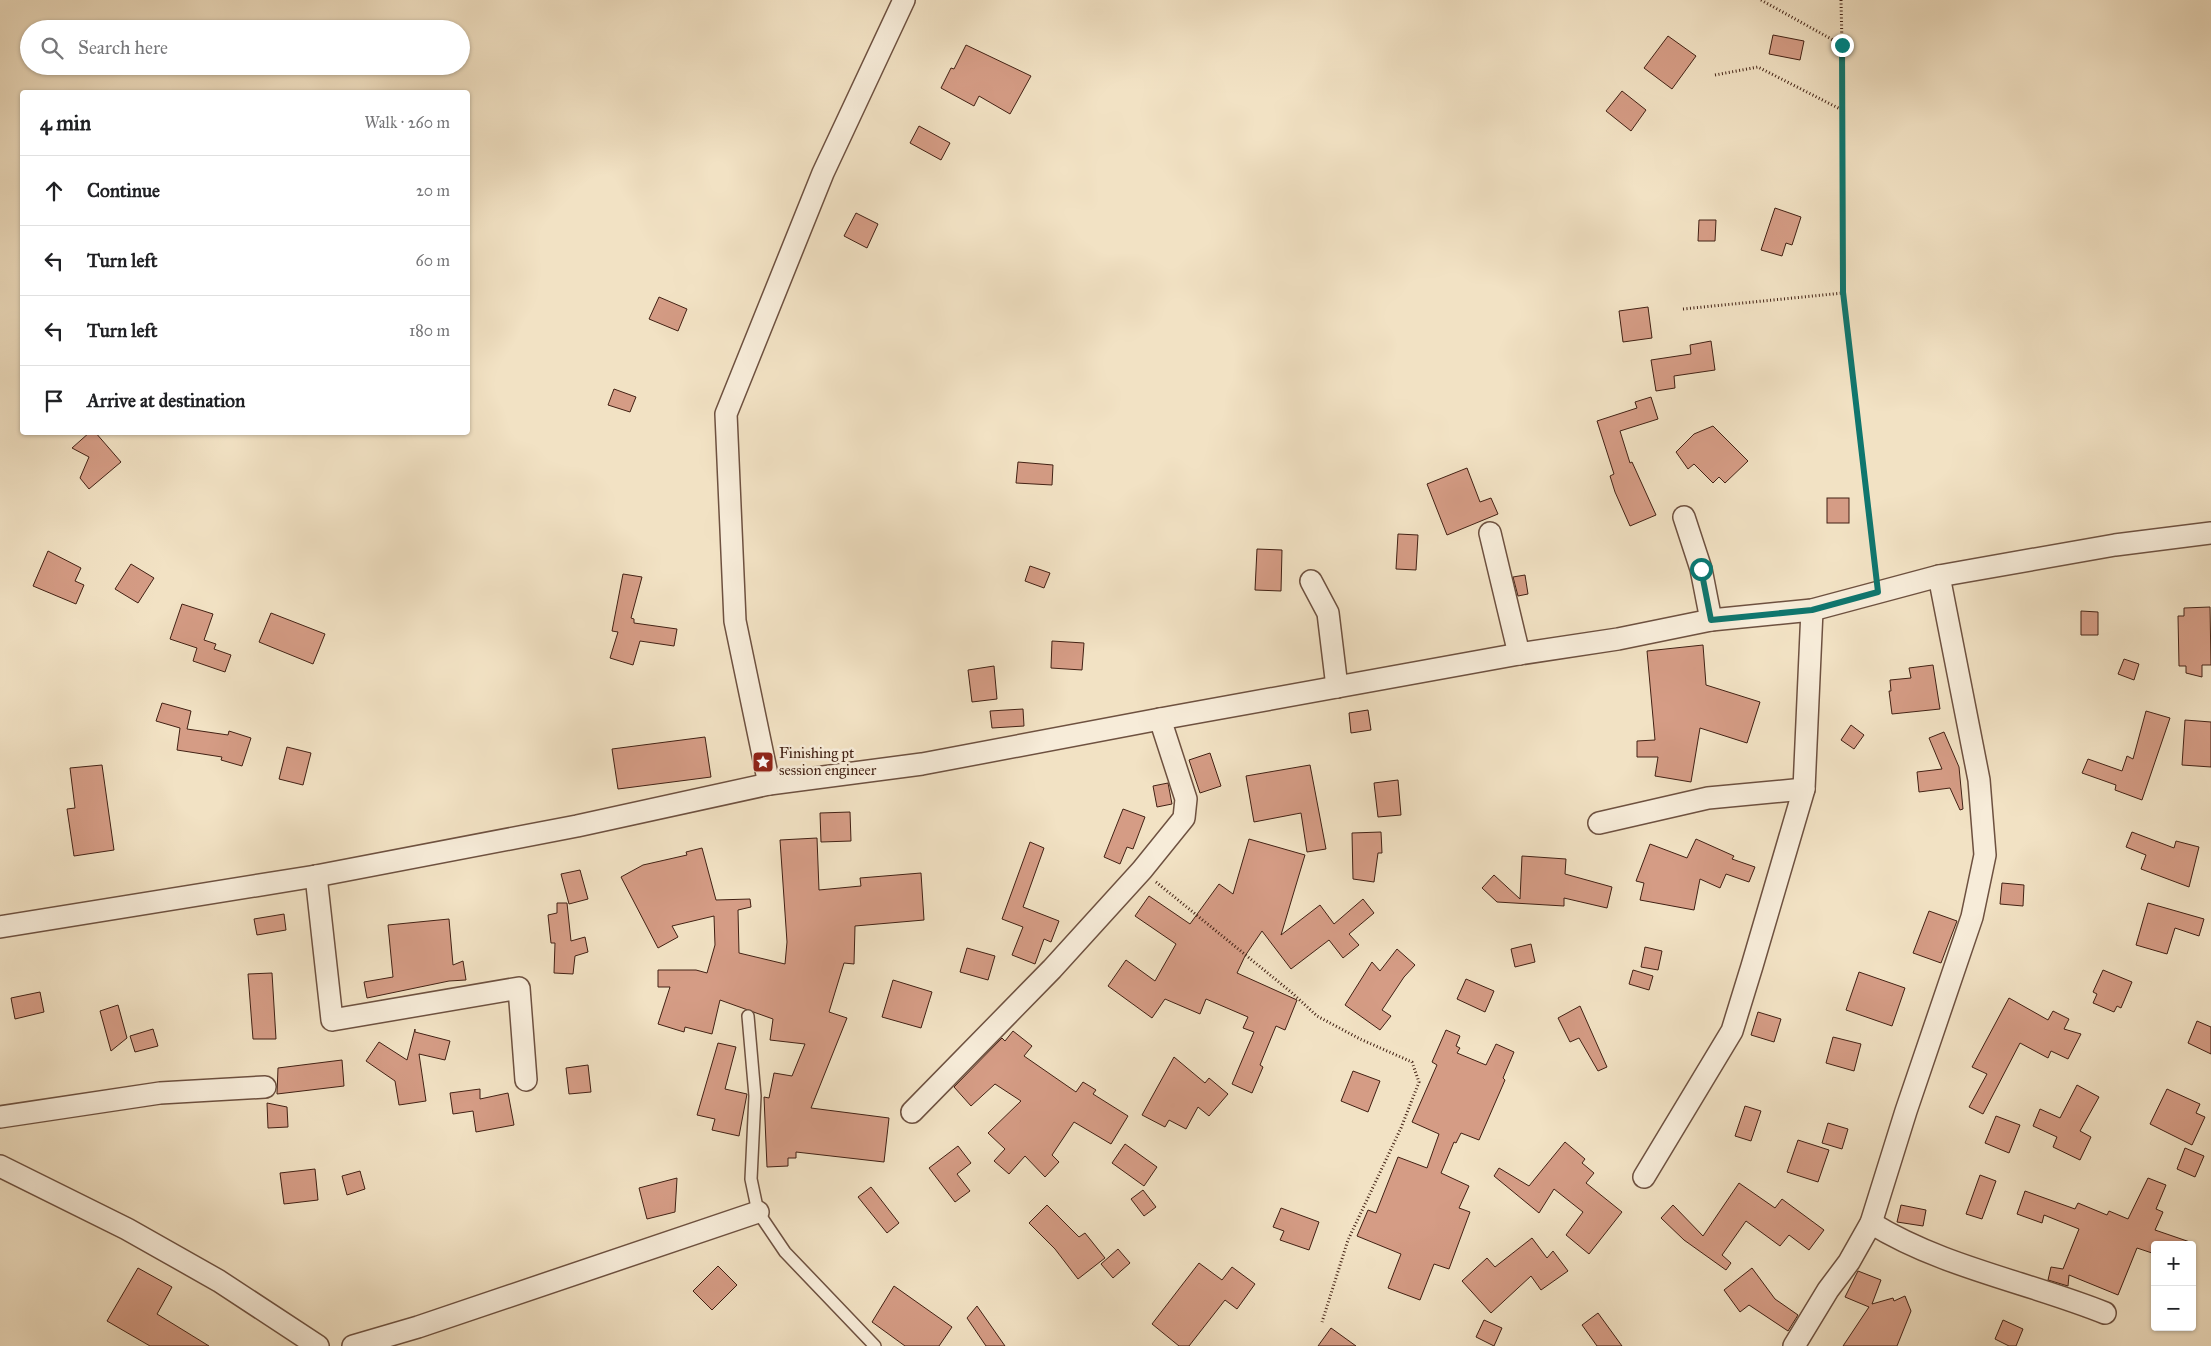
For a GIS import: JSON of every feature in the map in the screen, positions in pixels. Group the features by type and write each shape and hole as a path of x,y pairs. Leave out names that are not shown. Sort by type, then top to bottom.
{"street":[{"path":"769,784 734,621 726,414 823,173 904,0"},
{"path":"1684,517 1701,569 1711,620"},
{"path":"1490,533 1519,654"},
{"path":"0,927 316,876 577,826 769,784 922,764 1519,654 1618,639 1711,620 1812,610 1939,576 2116,545 2211,533"},
{"path":"1794,1346 1828,1290 1849,1262 1871,1223 1906,1111 1972,917 1985,855 1979,780 1939,576"},
{"path":"1311,581 1328,613 1337,687"},
{"path":"1644,1177 1732,1032 1804,789 1812,610"},
{"path":"912,1112 1052,969 1142,870 1184,818 1186,799 1160,719"},
{"path":"1599,824 1708,798 1804,789"},
{"path":"316,876 332,1020 519,988 526,1080"},
{"path":"0,1116 160,1093 265,1087"},
{"path":"0,1166 127,1229 219,1280 318,1346"},
{"path":"353,1346 418,1327 758,1212"},
{"path":"1871,1223 1892,1236 1985,1273 2066,1297 2105,1313"}],"lane":[{"path":"748,1016 755,1096 752,1179 758,1212 785,1252 875,1346"}],"path":[{"path":"1761,0 1842,45"},
{"path":"1841,0 1843,292 1878,592"},
{"path":"1715,75 1758,67 1842,110"},
{"path":"1683,309 1843,292"},
{"path":"1142,870 1291,992 1317,1016 1360,1039 1412,1062 1419,1082 1400,1128 1348,1240 1322,1322"}],"building":[{"path":"1773,35 1804,41 1800,60 1769,54"},
{"path":"1668,36 1696,56 1672,89 1644,68"},
{"path":"966,45 1031,76 1010,114 979,96 974,106 941,88 951,68 954,69"},
{"path":"1622,91 1646,110 1631,131 1606,111"},
{"path":"919,126 950,143 941,160 910,143"},
{"path":"1775,208 1801,217 1792,245 1786,243 1782,256 1761,250"},
{"path":"856,213 878,224 867,248 844,236"},
{"path":"1699,220 1716,220 1715,241 1698,241"},
{"path":"659,297 687,309 678,331 649,319"},
{"path":"1648,307 1652,338 1623,342 1619,311"},
{"path":"1711,341 1715,370 1674,376 1675,388 1656,391 1651,360 1691,354 1690,345"},
{"path":"614,389 636,397 630,412 608,405"},
{"path":"1651,397 1658,419 1620,431 1630,463 1632,462 1656,515 1630,526 1615,492 1610,476 1614,474 1597,421 1637,408 1635,402"},
{"path":"1713,426 1748,461 1725,483 1719,477 1713,483 1694,464 1688,469 1676,452 1694,434"},
{"path":"87,435 98,435 121,462 89,489 80,478 89,457 72,448"},
{"path":"1018,462 1053,465 1052,485 1016,483"},
{"path":"1467,468 1480,502 1491,498 1498,514 1447,535 1427,484"},
{"path":"1827,498 1849,498 1849,523 1827,523"},
{"path":"1398,534 1418,535 1416,570 1396,569"},
{"path":"1257,549 1282,550 1281,591 1255,590"},
{"path":"48,551 81,568 75,581 84,585 76,604 33,586"},
{"path":"131,564 154,578 138,603 115,589"},
{"path":"1030,566 1050,573 1044,588 1025,581"},
{"path":"623,574 642,577 631,618 634,619 634,623 677,629 674,646 640,641 633,665 610,658 618,632 612,631"},
{"path":"1525,575 1528,594 1518,596 1513,577"},
{"path":"182,604 213,614 204,640 216,644 214,649 231,655 225,672 193,661 197,648 170,639"},
{"path":"2210,607 2211,665 2202,665 2202,677 2186,673 2186,666 2179,666 2178,616 2184,616 2184,608"},
{"path":"2081,611 2098,612 2098,635 2081,635"},
{"path":"271,613 325,634 313,664 259,642"},
{"path":"1052,641 1084,643 1082,670 1051,668"},
{"path":"1703,645 1706,685 1760,702 1747,743 1700,728 1691,782 1655,776 1658,757 1637,757 1637,741 1655,740 1647,651"},
{"path":"2124,659 2139,664 2134,680 2118,674"},
{"path":"1933,665 1940,709 1892,714 1889,691 1891,691 1890,680 1911,678 1909,668"},
{"path":"994,666 997,699 972,702 968,670"},
{"path":"162,703 191,711 187,729 228,735 229,731 251,738 242,766 221,760 222,757 177,750 180,728 156,721"},
{"path":"1023,709 1024,726 992,728 990,711"},
{"path":"1368,710 1371,730 1351,733 1349,713"},
{"path":"2146,711 2170,718 2142,800 2115,790 2116,785 2082,773 2088,759 2122,771 2127,756 2133,759"},
{"path":"2185,720 2211,722 2211,767 2182,765"},
{"path":"1851,725 1864,735 1854,749 1841,740"},
{"path":"1944,732 1959,767 1963,809 1960,810 1950,788 1919,792 1917,772 1942,769 1929,738"},
{"path":"705,737 711,777 618,789 612,749"},
{"path":"287,747 311,753 303,785 279,779"},
{"path":"1210,753 1221,786 1200,793 1189,760"},
{"path":"102,765 114,850 74,856 67,809 75,808 70,768"},
{"path":"1310,765 1326,849 1307,852 1301,813 1254,822 1246,776"},
{"path":"1398,780 1401,815 1378,817 1374,783"},
{"path":"1168,783 1172,804 1157,807 1153,786"},
{"path":"1123,809 1145,817 1133,849 1127,847 1120,864 1104,857"},
{"path":"850,812 851,841 821,842 820,813"},
{"path":"1381,832 1382,853 1378,853 1374,882 1353,879 1352,833"},
{"path":"2132,832 2174,848 2176,841 2199,847 2189,887 2141,869 2146,855 2126,847"},
{"path":"817,838 819,890 861,886 860,878 921,873 924,920 855,926 854,964 844,963 829,1012 847,1018 811,1108 889,1118 884,1162 796,1152 796,1158 788,1158 788,1166 767,1167 764,1097 769,1098 774,1073 792,1076 805,1044 770,1040 773,1019 720,1000 712,1034 685,1027 684,1032 658,1024 670,987 658,987 658,970 696,970 707,973 715,945 714,916 672,926 678,937 658,948 621,877 643,865 687,855 686,852 702,848 716,900 750,899 751,907 738,910 739,953 785,964 787,942 780,840"},
{"path":"1249,839 1305,855 1281,935 1320,905 1334,924 1363,899 1374,913 1349,934 1359,945 1343,958 1329,940 1291,969 1262,931 1245,956 1237,973 1297,1000 1285,1030 1276,1026 1260,1065 1263,1067 1252,1093 1232,1084 1254,1032 1243,1028 1248,1017 1206,999 1200,1014 1165,999 1152,1018 1108,986 1126,960 1155,981 1176,944 1135,916 1149,896 1190,924 1219,884 1233,894"},
{"path":"1696,839 1734,856 1732,859 1755,867 1749,882 1726,874 1720,888 1700,879 1694,910 1640,900 1644,883 1636,881 1650,844 1687,858"},
{"path":"1030,842 1044,848 1023,907 1059,921 1051,942 1044,939 1035,964 1012,955 1023,927 1002,919"},
{"path":"1522,856 1566,859 1565,874 1612,887 1607,908 1564,898 1564,906 1497,902 1482,888 1494,875 1520,899"},
{"path":"580,870 588,899 569,904 561,874"},
{"path":"2002,883 2024,885 2023,906 2000,904"},
{"path":"557,903 567,903 571,941 585,937 588,952 575,956 573,974 554,973 555,943 551,943 548,915 557,913"},
{"path":"2148,903 2204,919 2199,936 2175,928 2167,954 2136,945"},
{"path":"1929,911 1957,921 1941,963 1913,953"},
{"path":"284,914 286,930 257,935 254,919"},
{"path":"449,919 453,965 463,961 466,980 449,981 367,998 364,982 393,977 388,925"},
{"path":"1531,944 1535,962 1515,967 1511,949"},
{"path":"1645,947 1662,951 1658,970 1641,967"},
{"path":"967,948 995,956 988,980 960,972"},
{"path":"1397,949 1415,965 1404,977 1382,1010 1391,1016 1380,1030 1345,1005 1372,962 1380,971"},
{"path":"1633,970 1653,976 1649,990 1629,984"},
{"path":"2103,970 2132,982 2121,1008 2117,1006 2114,1012 2093,1003 2097,994 2093,992"},
{"path":"1859,972 1905,988 1892,1026 1846,1010"},
{"path":"272,973 276,1039 253,1039 248,974"},
{"path":"1466,979 1494,991 1485,1012 1457,999"},
{"path":"893,980 932,992 921,1028 882,1017"},
{"path":"40,992 44,1012 15,1019 11,998"},
{"path":"2009,998 2048,1020 2053,1011 2069,1019 2064,1029 2081,1034 2068,1059 2051,1051 2048,1058 2020,1043 1983,1114 1969,1107 1987,1074 1972,1067"},
{"path":"118,1005 127,1038 111,1051 100,1011"},
{"path":"1580,1006 1607,1067 1598,1071 1579,1038 1570,1042 1558,1018"},
{"path":"1758,1012 1781,1019 1774,1042 1751,1035"},
{"path":"2197,1021 2211,1027 2211,1054 2188,1043"},
{"path":"153,1029 158,1046 135,1052 130,1036"},
{"path":"415,1029 415,1032 450,1041 445,1060 419,1054 426,1101 399,1105 395,1081 366,1061 379,1042 407,1060"},
{"path":"1446,1030 1460,1036 1456,1046 1460,1048 1457,1053 1486,1065 1496,1044 1514,1052 1503,1078 1505,1080 1479,1140 1461,1133 1456,1143 1454,1142 1441,1173 1469,1186 1459,1208 1470,1212 1449,1269 1434,1264 1420,1300 1388,1288 1401,1254 1357,1236 1368,1210 1376,1213 1398,1157 1427,1168 1439,1134 1412,1122 1437,1065 1432,1062"},
{"path":"1013,1031 1032,1046 1024,1056 1076,1092 1083,1082 1096,1090 1093,1094 1128,1116 1111,1144 1074,1122 1052,1155 1059,1162 1045,1177 1025,1156 1009,1174 994,1161 1005,1149 988,1133 1021,1101 995,1084 971,1106 954,1087 1002,1038 1005,1041"},
{"path":"1833,1037 1861,1044 1854,1071 1826,1063"},
{"path":"718,1043 736,1047 725,1089 747,1094 739,1136 712,1130 715,1119 697,1115"},
{"path":"1174,1057 1205,1083 1209,1078 1228,1094 1209,1116 1198,1107 1186,1129 1169,1120 1165,1127 1142,1115"},
{"path":"342,1060 344,1086 277,1094 278,1068"},
{"path":"588,1065 591,1092 569,1094 566,1068"},
{"path":"1353,1071 1380,1081 1368,1112 1341,1101"},
{"path":"2077,1085 2099,1097 2080,1131 2091,1137 2080,1160 2053,1147 2057,1137 2033,1126 2040,1109 2060,1118"},
{"path":"480,1089 480,1099 508,1093 514,1125 476,1132 473,1111 453,1114 450,1093"},
{"path":"2167,1089 2200,1104 2196,1113 2205,1117 2192,1145 2150,1124"},
{"path":"267,1103 287,1107 288,1127 268,1128"},
{"path":"1745,1106 1761,1111 1751,1141 1735,1136"},
{"path":"1996,1116 2020,1125 2009,1153 1985,1143"},
{"path":"1828,1123 1848,1129 1842,1149 1822,1143"},
{"path":"1798,1140 1829,1150 1818,1182 1787,1172"},
{"path":"1565,1142 1585,1159 1582,1163 1594,1173 1586,1183 1622,1212 1589,1254 1566,1235 1583,1212 1554,1189 1539,1213 1494,1176 1499,1168 1529,1186"},
{"path":"1125,1144 1157,1167 1144,1186 1112,1163"},
{"path":"958,1146 971,1163 957,1174 970,1191 955,1202 929,1168"},
{"path":"2185,1148 2204,1156 2195,1177 2177,1169"},
{"path":"315,1169 318,1200 284,1204 280,1173"},
{"path":"360,1171 365,1189 347,1195 342,1176"},
{"path":"1980,1175 1996,1181 1982,1219 1966,1214"},
{"path":"677,1178 675,1212 647,1219 639,1188"},
{"path":"2148,1178 2166,1185 2156,1209 2163,1212 2155,1230 2187,1241 2151,1241 2151,1253 2137,1248 2118,1295 2069,1275 2068,1286 2048,1280 2051,1267 2063,1269 2079,1229 2044,1215 2042,1223 2017,1214 2025,1191 2075,1209 2078,1203 2107,1215 2109,1211 2128,1219"},
{"path":"1739,1183 1775,1208 1782,1199 1824,1230 1809,1250 1789,1235 1780,1246 1746,1221 1722,1255 1731,1263 1726,1270 1684,1240 1661,1218 1673,1205 1703,1236"},
{"path":"871,1187 899,1223 887,1233 858,1197"},
{"path":"1143,1190 1156,1207 1144,1216 1131,1199"},
{"path":"1047,1205 1079,1237 1085,1233 1105,1258 1078,1279 1055,1249 1029,1223"},
{"path":"1901,1205 1926,1210 1923,1226 1897,1222"},
{"path":"1281,1208 1319,1222 1309,1250 1280,1240 1284,1231 1273,1227"},
{"path":"1532,1238 1547,1258 1553,1251 1568,1271 1541,1290 1531,1276 1491,1313 1462,1281 1487,1258 1495,1267"},
{"path":"1118,1249 1130,1263 1113,1278 1101,1264"},
{"path":"1199,1263 1222,1280 1232,1267 1255,1284 1237,1309 1225,1300 1189,1346 1179,1346 1152,1324"},
{"path":"718,1266 737,1285 712,1310 693,1291"},
{"path":"138,1268 172,1287 157,1314 209,1346 150,1346 107,1321"},
{"path":"1752,1268 1775,1299 1798,1315 1788,1331 1749,1305 1740,1312 1724,1290"},
{"path":"1858,1271 1881,1280 1872,1304 1893,1298 1894,1301 1905,1296 1911,1311 1897,1346 1843,1346 1869,1307 1845,1297"},
{"path":"894,1286 952,1327 939,1346 905,1346 872,1322"},
{"path":"977,1306 1005,1346 986,1346 967,1318"},
{"path":"1598,1313 1622,1346 1597,1346 1582,1325"},
{"path":"1484,1320 1502,1328 1494,1346 1476,1337"},
{"path":"2003,1320 2023,1329 2016,1346 2009,1346 1995,1339"},
{"path":"1331,1328 1356,1346 1318,1346"}],"place":[{"name":"Finishing pt session engineer","path":"763,762"}],"route":[{"path":"1701,569 1711,620 1812,610 1878,592 1843,292 1842,45"}]}
